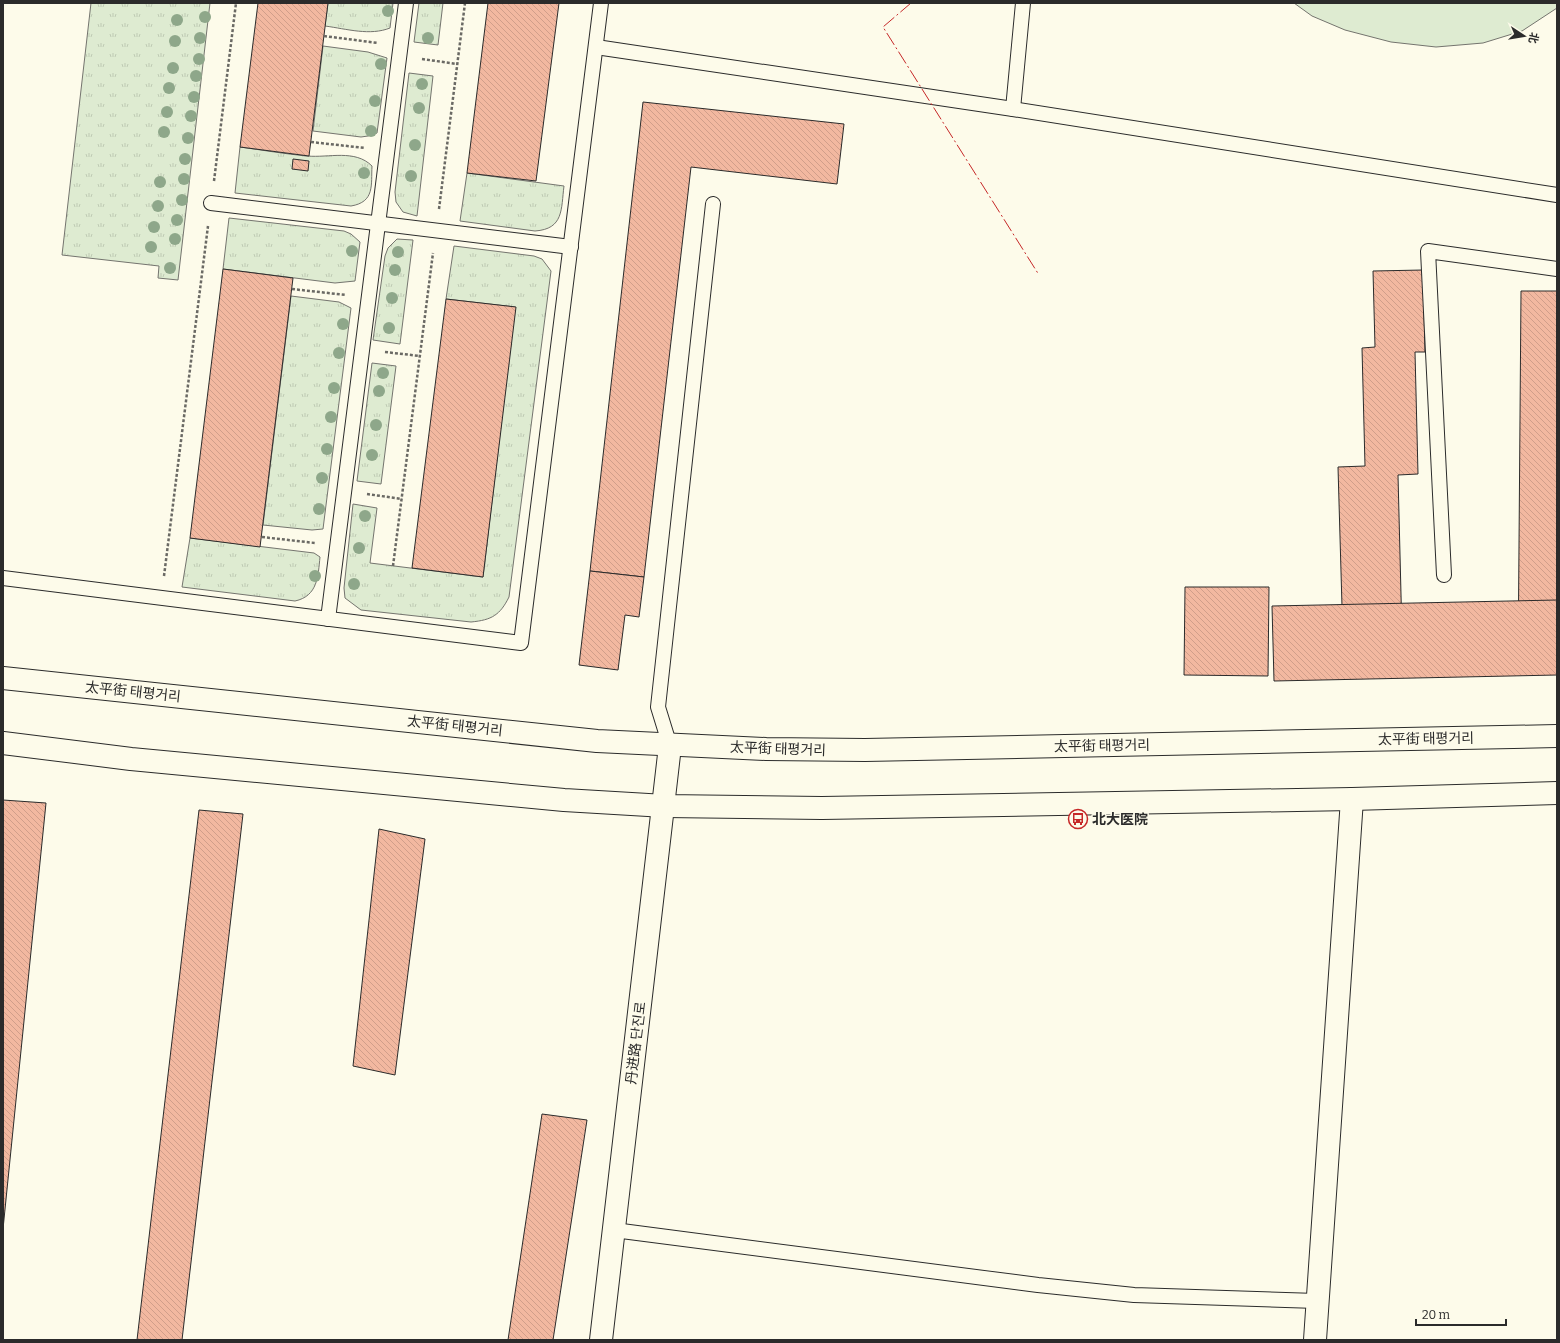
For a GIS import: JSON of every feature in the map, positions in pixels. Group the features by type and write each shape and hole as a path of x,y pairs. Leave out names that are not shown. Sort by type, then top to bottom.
{"main road":[{"name":"太平街 태평거리","path":"3,678 589,740 670,746 858,750 1557,736"},
{"path":"3,743 202,766 564,800 664,806 822,808 1352,799 1557,793"},
{"name":"丹进路 단진로","path":"601,1340 670,746"},
{"path":"1315,1340 1352,799"}],"lane":[{"path":"328,619 406,3"},
{"path":"3,578 521,644 601,3"},
{"path":"1014,109 1023,3"},
{"path":"596,47 1014,109 1557,195"},
{"path":"211,203 571,247"},
{"path":"670,746 658,707 713,204"},
{"path":"1444,575 1428,251 1557,269"},
{"path":"614,1230 1038,1285 1134,1295 1317,1301"}],"path":[{"path":"161,598 236,3"},
{"path":"393,566 465,3"},
{"path":"324,36 400,50 457,64"},
{"path":"312,142 387,150"},
{"path":"292,289 368,298"},
{"path":"362,349 420,356"},
{"path":"344,492 402,499"},
{"path":"262,537 337,546"}],"green space":[{"path":"91,3 210,3 178,280 158,278 159,266 62,255"},
{"path":"328,3 393,3 390,28 366,32 325,26"},
{"path":"419,3 443,3 438,45 414,42"},
{"path":"1294,3 1557,3 1557,8 1522,31 1483,43 1436,47 1391,42 1345,30 1312,16"},
{"path":"323,46 368,52 387,58 377,133 361,137 313,131"},
{"path":"409,73 433,76 417,216 403,212 396,202 395,192"},
{"path":"240,147 307,156 341,155 358,158 372,166 370,192 364,201 351,206 235,193"},
{"path":"467,173 564,186 561,210 556,222 544,229 535,231 460,221"},
{"path":"229,218 344,231 351,234 360,242 355,281 335,283 223,269"},
{"path":"397,239 413,240 400,344 373,340 385,256 388,248"},
{"path":"454,246 534,256 542,259 551,271 509,597 499,612 494,616 485,620 471,622 361,610 345,598 344,588 353,504 377,508 370,563 483,577 515,307 446,299"},
{"path":"291,296 339,302 351,308 323,529 312,530 263,525"},
{"path":"372,363 396,366 381,484 357,481"},
{"path":"190,538 314,553 320,557 315,584 308,595 295,601 182,587"}],"building":[{"path":"258,3 328,3 309,156 240,147"},
{"path":"488,3 559,3 536,181 467,173"},
{"path":"643,102 844,124 837,184 691,167 644,577 590,571"},
{"path":"293,159 309,161 308,171 292,169"},
{"path":"223,269 293,278 260,547 190,538"},
{"path":"1423,270 1425,352 1415,352 1418,474 1398,475 1403,674 1344,676 1338,467 1365,466 1362,348 1375,347 1373,271"},
{"path":"1521,291 1557,291 1557,673 1518,673"},
{"path":"446,299 516,307 483,577 412,568"},
{"path":"590,571 644,577 639,617 625,615 618,670 579,665"},
{"path":"1185,587 1269,587 1268,676 1184,675"},
{"path":"1557,600 1557,675 1274,681 1272,606"},
{"path":"3,800 46,803 3,1229"},
{"path":"199,810 243,814 182,1340 137,1340"},
{"path":"379,829 425,839 395,1075 353,1066"},
{"path":"542,1114 587,1120 553,1340 508,1340"}],"power":[{"path":"911,3 883,27 1039,275"}],"place":[{"name":"北大医院","path":"1078,819"}]}
